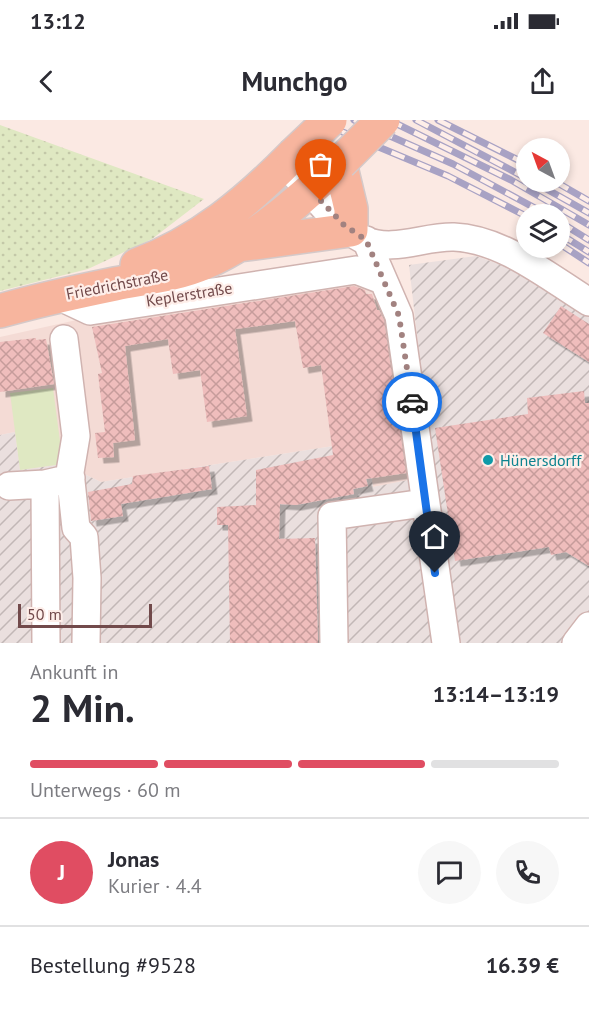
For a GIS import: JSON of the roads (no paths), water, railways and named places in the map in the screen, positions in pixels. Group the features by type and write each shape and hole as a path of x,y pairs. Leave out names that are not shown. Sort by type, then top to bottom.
{"main road":[{"name":"Friedrichstraße","path":"56,296 168,253 195,238 222,220 330,120"},
{"name":"Friedrichstraße","path":"56,296 176,272 204,264 239,245 310,190 383,120"},
{"path":"239,245 358,235 340,163"},
{"path":"0,311 56,296"}],"street":[{"path":"289,159 310,190 358,235 399,316 424,503 446,643"},
{"path":"358,235 396,245 435,238 470,239 513,256 589,302"},
{"name":"Keplerstraße","path":"56,296 90,311 356,270 382,280"},
{"path":"64,339 76,436 71,478 76,528 84,537 86,643"},
{"path":"9,486 45,484 71,478"},
{"path":"45,484 46,643"},
{"path":"334,643 332,516 424,503"},
{"path":"576,643 589,627"}],"railway":[{"path":"314,120 448,176 516,211"},
{"path":"354,120 453,164 527,204"},
{"path":"389,120 511,180 589,225"},
{"path":"416,120 516,173"},
{"path":"438,120 516,159"},
{"path":"570,190 589,201"},
{"path":"552,192 589,213"},
{"path":"570,228 589,240"},
{"path":"570,240 589,252"},
{"path":"570,251 589,263"}],"place":[{"name":"Hünersdorff","path":"488,460"}]}
